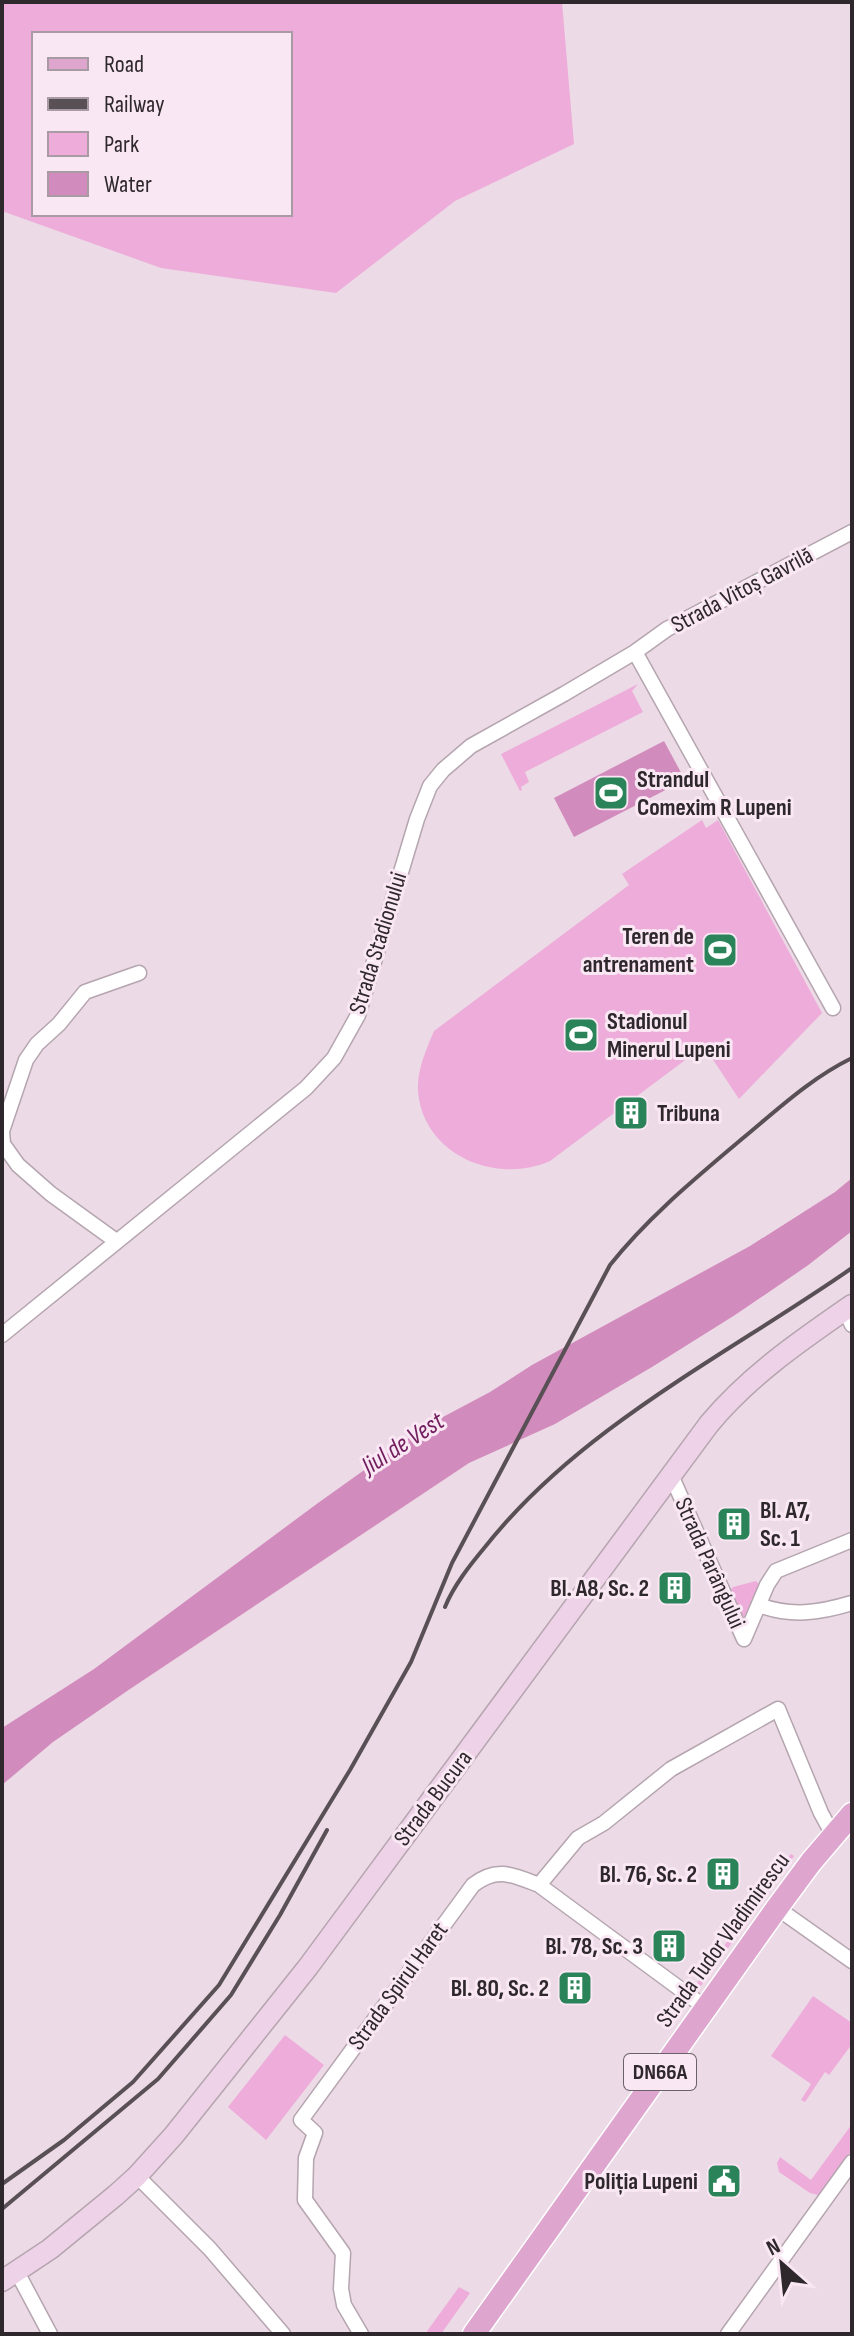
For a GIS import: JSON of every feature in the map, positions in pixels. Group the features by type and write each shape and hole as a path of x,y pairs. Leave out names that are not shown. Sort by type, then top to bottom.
{"main road":[{"name":"Strada Bucura","path":"10,2276 137,2176 174,2135 308,1967 709,1424 746,1383 803,1338 850,1313"},
{"name":"Strada Tudor Vladimirescu","path":"474,2334 777,1908 852,1814"}],"street":[{"name":"Strada Vitoș Gavrilă","path":"635,652 692,615 852,532"},
{"path":"635,652 833,1008"},
{"name":"Strada Stadionului","path":"2,1335 306,1088 334,1058 358,1015 420,810 430,786 443,770 490,735 635,652"},
{"path":"116,1241 24,1171 3,1144 2,1131 26,1060 37,1044 59,1024 85,992 139,973"},
{"name":"Strada Parângului","path":"671,1475 744,1639 776,1571 852,1540"},
{"path":"759,1605 792,1613 819,1612 852,1603"},
{"path":"539,1885 578,1838 612,1817 671,1769 778,1709 833,1835"},
{"name":"Strada Spirul Haret","path":"361,2334 344,2305 341,2289 343,2253 305,2200 306,2158 315,2133 301,2120 473,1885 490,1874 499,1874 539,1885 706,2008"},
{"path":"777,1908 852,1961"},
{"path":"728,2334 852,2162"},
{"path":"137,2176 210,2249 283,2334"},
{"path":"10,2276 50,2334"}],"green space":[{"path":"2,2 562,2 574,144 455,201 336,293 161,268 2,211"},
{"path":"638,684 632,691 643,712 525,772 529,782 520,791 501,754"},
{"path":"702,820 706,828 718,820 822,1013 739,1099 704,1046 550,1161 529,1168 507,1169 466,1159 448,1148 433,1132 423,1113 418,1091 425,1053 434,1031 629,885 622,874"},
{"path":"756,1581 761,1586 749,1618 742,1623 729,1592 733,1587"},
{"path":"791,1854 794,1856 698,1990 692,1990"},
{"path":"813,1996 852,2023 852,2044 829,2075 825,2072 805,2102 801,2100 811,2084 771,2056"},
{"path":"285,2035 324,2065 266,2140 228,2107"},
{"path":"852,2124 852,2150 818,2195 779,2172 777,2163 780,2157 811,2180"},
{"path":"459,2287 470,2293 441,2334 425,2334"}],"water":[{"name":"Strandul Comexim R Lupeni","path":"664,741 685,780 574,837 554,798"},
{"name":"Jiul de Vest","path":"852,1178 852,1231 807,1266 735,1315 555,1424 469,1463 53,1742 2,1785 2,1728 94,1669 426,1426 750,1246"}],"railway":[{"path":"2,2184 64,2140 133,2082 219,1985 350,1770 411,1662 452,1563 610,1265 657,1214 708,1168 795,1095 852,1058"},
{"path":"445,1607 458,1583 485,1547 523,1504 565,1465 610,1428 658,1395 852,1268"},
{"path":"2,2209 158,2079 231,1995 327,1830"}],"place":[{"name":"Strandul Comexim R Lupeni","path":"611,793"},
{"name":"Teren de antrenament","path":"720,950"},
{"name":"Stadionul Minerul Lupeni","path":"581,1035"},
{"name":"Tribuna","path":"631,1113"},
{"name":"Bl. A7, Sc. 1","path":"734,1524"},
{"name":"Bl. A8, Sc. 2","path":"675,1588"},
{"name":"Bl. 76, Sc. 2","path":"723,1874"},
{"name":"Bl. 78, Sc. 3","path":"669,1946"},
{"name":"Bl. 80, Sc. 2","path":"575,1988"},
{"name":"Poliția Lupeni","path":"724,2181"}]}
